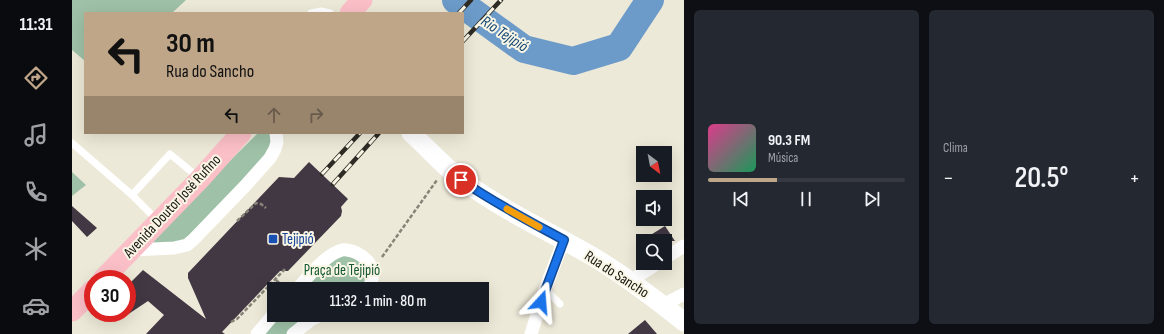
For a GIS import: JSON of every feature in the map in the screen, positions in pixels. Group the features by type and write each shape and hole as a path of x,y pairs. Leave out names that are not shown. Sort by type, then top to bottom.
{"main road":[{"name":"Avenida Doutor José Rufino","path":"112,270 200,179 239,134"},
{"path":"72,312 84,299"}],"street":[{"path":"131,250 174,248 187,245 194,240 270,158 277,142 276,134"},
{"name":"Rua do Sancho","path":"412,134 461,180 512,212 592,256 630,281 684,322"},
{"path":"534,332 545,289 564,240"},
{"path":"672,254 684,246"},
{"path":"304,282 326,259 342,250 351,250 359,254 367,261 373,270 371,282"},
{"path":"630,281 647,270"},
{"path":"663,305 684,294"},
{"path":"257,334 267,322"},
{"path":"293,334 308,322"}],"lane":[{"path":"72,143 132,195 158,222"},
{"path":"132,195 170,154 200,179"},
{"path":"545,289 560,304"}],"path":[{"path":"373,270 446,166"},
{"path":"237,221 256,203 261,204 266,208"},
{"path":"231,322 237,319 286,268"}],"green space":[{"path":"72,0 186,0 173,12 84,12 84,60 72,50"},
{"path":"257,134 275,134 266,162 186,245 145,245"},
{"path":"72,172 86,185 72,196"},
{"name":"Praça de Tejipió","path":"339,250 366,260 368,282 301,282"},
{"path":"267,322 314,322 298,334 254,334"}],"building":[{"name":"Tejipió","path":"309,162 348,199 341,207 341,216 288,271 280,271 270,282 267,282 267,285 222,332 225,334 146,334 164,315 148,301 136,309 136,277 143,270 206,319 188,278 188,273 279,177 294,178"},
{"path":"72,206 97,228 87,237 72,221"},
{"path":"665,226 670,234 652,234"},
{"path":"645,320 657,334 628,334"}],"waterway":[{"name":"Rio Tejipió","path":"456,0 524,49 573,61 619,47 650,0"}],"railway":[{"path":"460,12 471,0"},
{"path":"464,40 501,0"},
{"path":"322,174 359,134"},
{"path":"333,184 378,134"}],"slow traffic":[{"path":"507,209 539,227"}],"place":[{"name":"Tejipió","path":"273,239"}],"route":[{"path":"461,180 512,212 564,240 541,302"}]}
